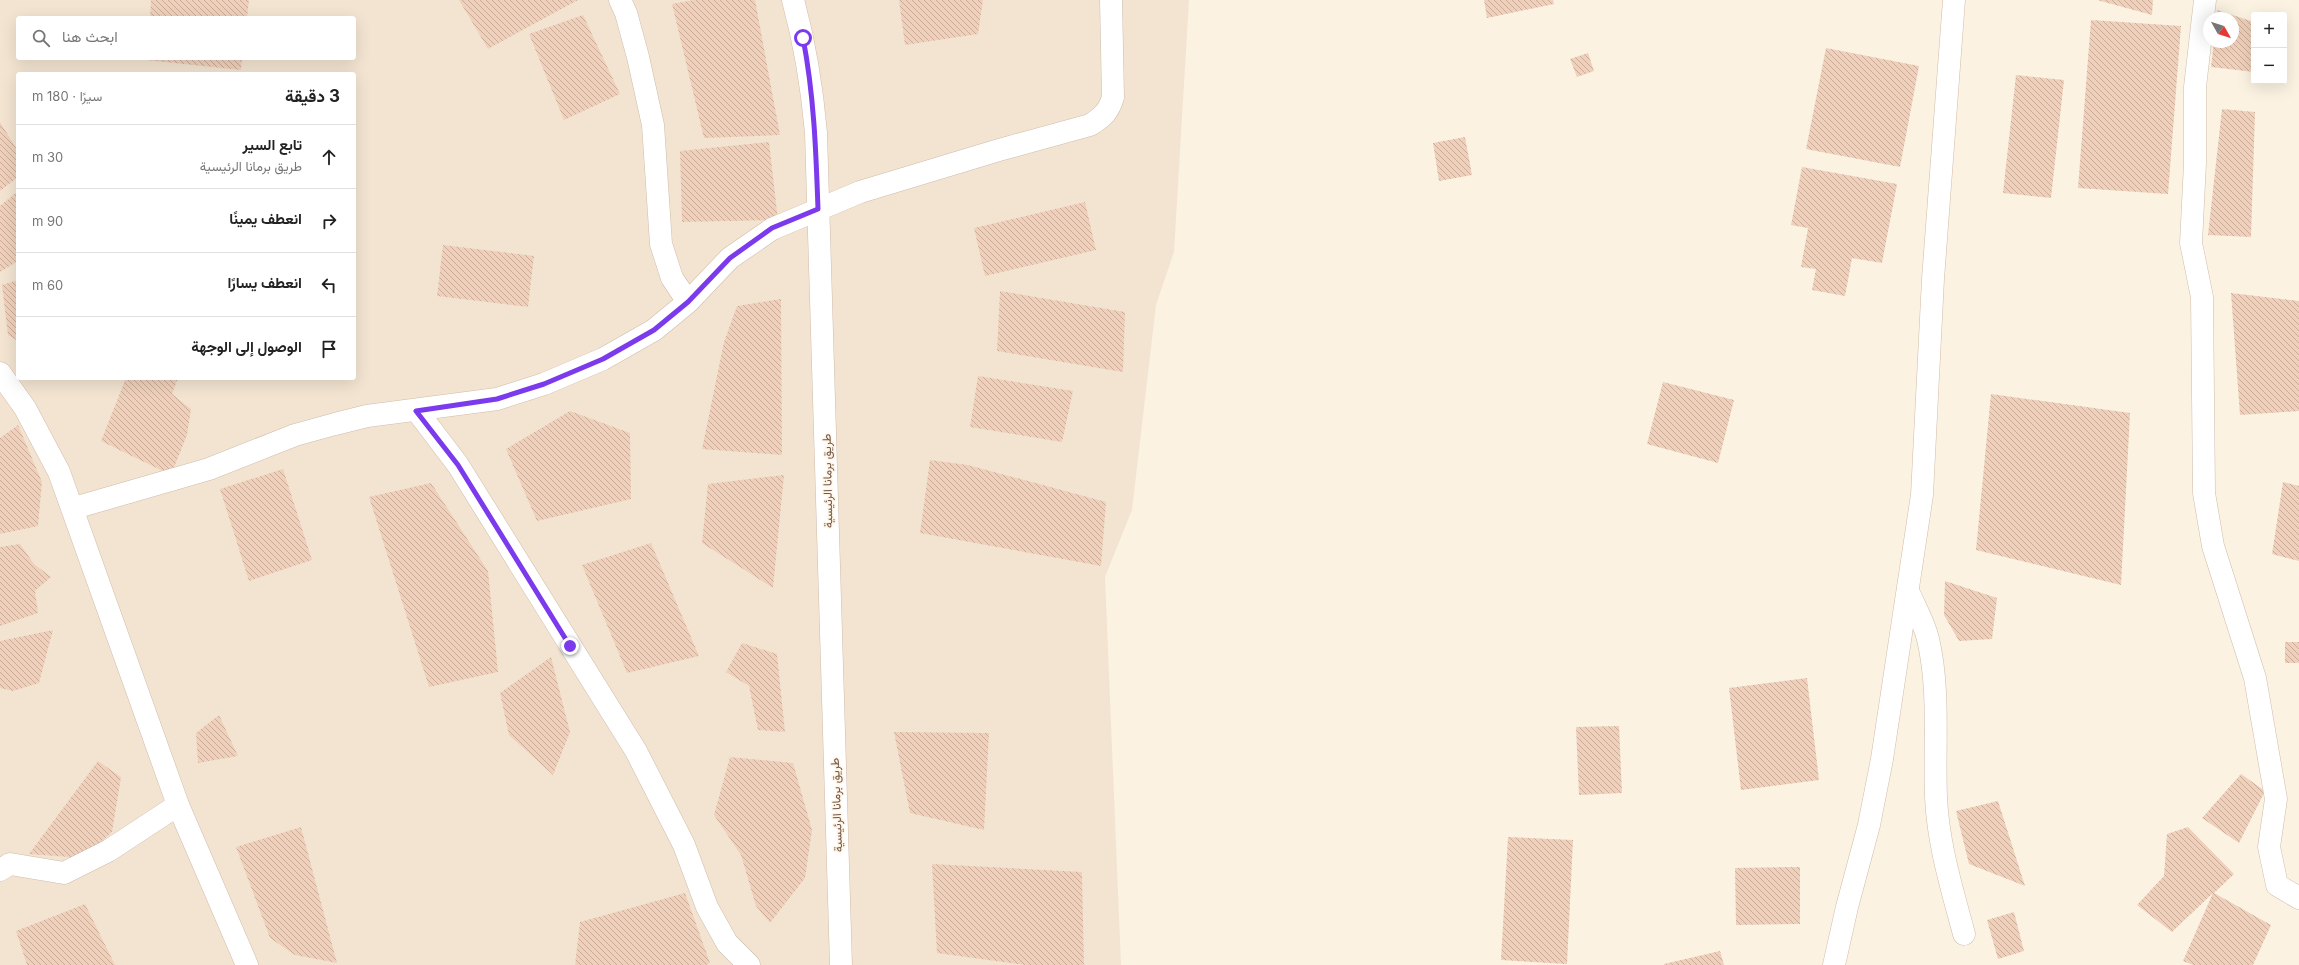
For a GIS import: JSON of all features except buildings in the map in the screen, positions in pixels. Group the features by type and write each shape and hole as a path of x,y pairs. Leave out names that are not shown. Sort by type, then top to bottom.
{"street":[{"path":"620,0 626,13 636,50 653,125 661,244 672,278 688,302"},
{"name":"طريق برمانا الرئيسية","path":"792,0 803,38 811,79 816,133 841,965"},
{"path":"74,508 209,468 295,435 335,424 367,416 416,411 497,399 544,384 603,359 654,330 688,302 730,258 772,228 860,192 906,177 1039,138 1078,130 1103,117 1109,109 1114,86 1111,0"},
{"path":"1834,965 1870,817 1908,591 1922,495 1933,278 1954,0"},
{"path":"2205,0 2195,87 2195,163 2191,243 2202,297 2204,493 2213,546 2255,678 2258,693 2276,799 2269,848 2273,873 2277,885 2299,898"},
{"path":"0,373 25,408 60,472 178,804 247,965"},
{"path":"416,411 458,465 636,751 684,845 707,907 727,943 749,965"},
{"path":"1908,591 1924,628 1930,652 1934,679 1936,797 1939,830 1948,876 1964,934"},
{"path":"0,870 10,864 64,873 108,851 178,804"}],"shaded area":[{"path":"0,0 1189,0 1174,252 1156,305 1132,510 1105,577 1121,965 0,965"}],"route":[{"path":"570,646 458,465 416,411 497,399 544,384 603,359 654,330 688,302 730,258 772,228 818,209 816,133 811,79 803,38"}]}
